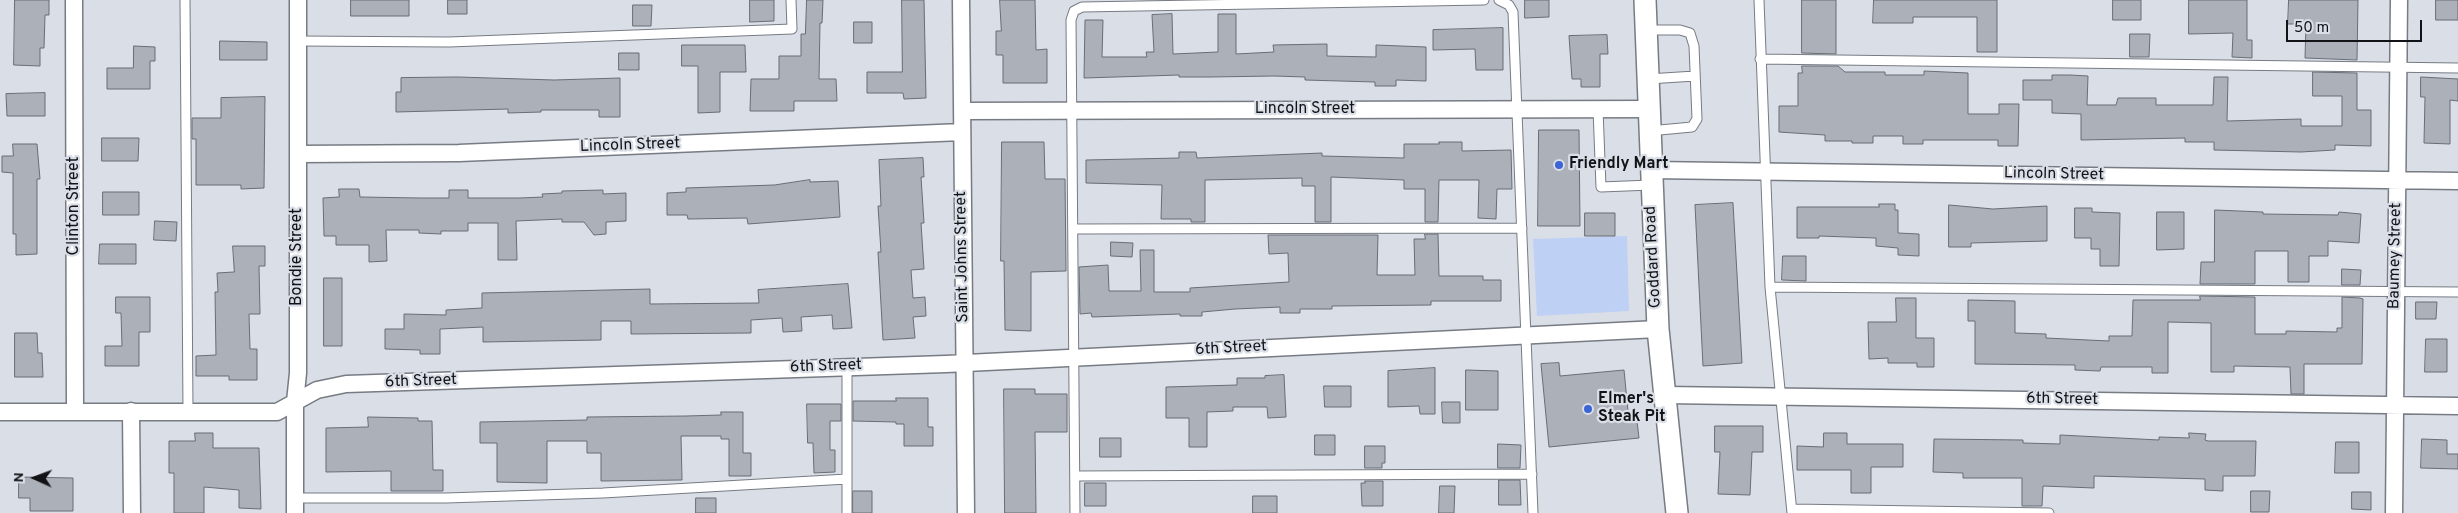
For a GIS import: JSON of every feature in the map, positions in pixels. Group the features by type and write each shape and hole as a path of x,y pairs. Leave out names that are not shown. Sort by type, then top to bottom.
{"street":[{"name":"Clinton Street","path":"74,0 76,411"},
{"name":"Bondie Street","path":"295,506 295,402 298,374 298,0"},
{"name":"Saint Johns Street","path":"961,0 966,513"},
{"name":"Goddard Road","path":"1645,0 1650,178 1658,329 1677,513"},
{"name":"Baumey Street","path":"2394,513 2400,0"},
{"name":"Lincoln Street","path":"962,111 1649,109"},
{"name":"Lincoln Street","path":"298,154 459,153 962,132"},
{"name":"Lincoln Street","path":"1650,178 1765,171 2458,181"},
{"name":"6th Street","path":"0,412 188,410 276,412 317,390 346,384 686,374 847,366 965,363 1658,329"},
{"name":"6th Street","path":"1665,395 2458,406"},
{"path":"131,411 132,513"}],"lane":[{"path":"185,0 188,410"},
{"path":"298,41 449,42 792,29 791,0"},
{"path":"1075,513 1071,110 1071,20 1074,11 1082,7 1484,0"},
{"path":"1500,0 1509,5 1513,12 1533,513"},
{"path":"1759,0 1770,287 1792,511 2049,513"},
{"path":"1646,30 1680,30 1690,33 1694,46 1695,76 1696,124 1686,128 1649,131"},
{"path":"1760,59 2340,68 2458,68"},
{"path":"1648,79 1695,76"},
{"path":"1598,109 1600,187 1650,178"},
{"path":"1073,229 1522,228"},
{"path":"1770,287 2458,292"},
{"path":"847,366 847,513"},
{"path":"1075,476 1532,474"},
{"path":"295,506 446,498 603,493 847,479"}],"shaded area":[{"path":"1627,236 1629,311 1537,316 1533,239"}],"building":[{"path":"15,0 49,0 49,15 45,15 44,48 40,48 40,66 14,65"},
{"path":"351,0 409,0 409,16 351,16"},
{"path":"448,0 467,0 467,14 448,14"},
{"path":"750,0 774,0 774,21 750,22"},
{"path":"807,0 823,0 822,23 820,23 819,79 836,79 837,101 794,101 794,111 750,111 751,79 779,79 779,56 801,56 801,34 805,34"},
{"path":"902,0 924,0 926,98 904,99 903,93 867,93 867,72 902,72"},
{"path":"1000,0 1035,0 1036,50 1047,49 1047,83 1003,83 1003,55 996,55 996,31 1001,31"},
{"path":"1525,0 1549,0 1549,17 1525,18"},
{"path":"1802,0 1836,0 1836,54 1802,53"},
{"path":"1874,0 1997,0 1997,52 1977,52 1977,17 1913,17 1913,23 1873,23"},
{"path":"2113,0 2141,0 2141,20 2113,20"},
{"path":"2189,0 2247,0 2247,40 2252,40 2252,58 2232,57 2233,33 2189,34"},
{"path":"2289,0 2358,0 2357,60 2305,58 2306,24 2288,24"},
{"path":"2436,0 2458,0 2458,20 2436,20"},
{"path":"633,5 652,5 651,26 633,26"},
{"path":"1172,14 1173,54 1218,52 1218,14 1236,14 1236,54 1274,52 1273,45 1327,44 1327,56 1376,57 1376,45 1426,47 1426,81 1396,80 1396,86 1375,86 1375,82 1305,80 1305,77 1274,76 1179,77 1179,75 1084,78 1085,20 1103,20 1102,57 1147,57 1146,52 1154,52 1152,15"},
{"path":"854,22 872,22 872,43 854,43"},
{"path":"1503,28 1503,70 1476,70 1475,49 1433,50 1433,30"},
{"path":"2130,34 2150,34 2149,57 2130,57"},
{"path":"1607,35 1608,54 1600,54 1600,87 1581,87 1581,79 1572,79 1569,36"},
{"path":"220,41 267,42 267,60 220,60"},
{"path":"682,45 745,45 746,72 720,72 720,112 698,113 698,66 682,66"},
{"path":"134,46 155,47 155,61 150,61 150,89 107,89 107,68 133,68"},
{"path":"619,53 639,53 639,70 619,70"},
{"path":"1802,66 1838,66 1845,72 1885,72 1885,75 1924,75 1924,71 1968,73 1968,114 1999,114 1999,104 2019,104 2018,146 1998,146 1998,140 1923,140 1923,144 1903,144 1903,136 1873,136 1873,143 1852,143 1852,141 1825,141 1825,135 1779,132 1779,106 1798,106 1798,73 1802,73"},
{"path":"2313,72 2357,73 2357,110 2371,110 2371,146 2335,145 2335,150 2301,152 2214,150 2214,142 2185,142 2185,138 2081,140 2081,114 2052,113 2052,100 2023,100 2023,80 2052,80 2052,75 2070,75 2088,76 2087,105 2116,105 2118,98 2156,98 2156,105 2213,105 2214,77 2228,77 2227,121 2301,119 2301,126 2342,126 2342,96 2313,96"},
{"path":"458,77 554,80 620,78 620,117 599,117 599,110 541,110 541,112 508,113 508,109 396,112 396,92 401,92 401,78"},
{"path":"2421,77 2458,79 2458,101 2450,100 2450,144 2424,143 2425,97 2421,97"},
{"path":"45,93 45,116 7,116 6,94"},
{"path":"265,97 264,188 241,189 241,185 196,185 196,139 192,139 192,118 221,118 221,98"},
{"name":"Friendly Mart","path":"1539,130 1579,130 1580,226 1538,226"},
{"path":"102,138 139,138 138,161 102,161"},
{"path":"1002,142 1044,142 1045,179 1065,179 1066,271 1031,272 1031,331 1005,330 1004,261 1001,261"},
{"path":"1439,142 1462,142 1462,151 1511,150 1512,189 1497,189 1496,219 1478,218 1479,180 1439,180 1438,222 1425,222 1425,189 1404,189 1404,180 1331,177 1331,222 1315,222 1315,186 1302,186 1302,178 1205,180 1205,222 1191,222 1191,219 1161,219 1162,185 1086,183 1086,160 1179,158 1179,152 1196,152 1197,158 1322,153 1322,156 1404,158 1404,144 1439,144"},
{"path":"13,144 37,144 40,179 37,179 37,254 16,255 16,234 13,234 13,173 2,172 2,156 13,156"},
{"path":"923,158 924,177 921,177 924,223 921,223 924,269 911,270 913,298 925,297 926,316 913,317 915,338 883,340 878,252 881,252 878,206 881,206 879,160"},
{"path":"810,180 810,182 838,181 840,217 748,224 747,218 688,219 687,215 667,215 667,193 686,192 686,188 774,185"},
{"path":"339,189 359,189 360,197 420,198 449,198 449,190 468,190 468,198 520,198 543,197 542,194 562,193 562,191 603,190 603,194 626,193 626,221 606,222 606,234 594,235 584,222 562,222 562,219 516,221 517,260 498,260 498,223 468,223 468,231 441,231 441,234 419,233 419,230 386,230 387,261 369,262 369,245 336,245 336,236 324,236 323,198 339,197"},
{"path":"103,192 139,192 139,215 103,215"},
{"path":"1733,203 1742,363 1703,366 1695,205"},
{"path":"1879,204 1895,204 1895,210 1898,210 1898,233 1919,234 1919,256 1898,255 1898,248 1876,246 1876,238 1819,236 1819,238 1797,238 1797,207 1879,207"},
{"path":"1949,205 1993,209 2047,206 2047,241 1971,243 1971,247 1949,247"},
{"path":"2075,208 2092,208 2092,212 2120,213 2119,266 2100,266 2100,249 2091,249 2091,238 2075,238"},
{"path":"2215,210 2263,212 2263,214 2338,215 2339,212 2361,214 2359,243 2328,241 2328,256 2309,256 2309,282 2288,282 2288,251 2255,251 2255,284 2200,284 2201,262 2214,262"},
{"path":"2157,212 2184,212 2184,249 2157,250"},
{"path":"1585,213 1615,213 1615,236 1585,236"},
{"path":"155,221 177,222 176,241 154,240"},
{"path":"1425,234 1438,234 1439,276 1483,276 1483,280 1501,280 1501,301 1431,301 1431,305 1332,306 1332,309 1300,309 1300,313 1280,313 1280,307 1202,312 1202,316 1180,316 1180,314 1092,317 1091,313 1080,314 1079,267 1108,265 1109,291 1141,291 1140,250 1154,250 1154,292 1190,292 1190,288 1289,282 1288,253 1269,254 1268,235 1378,235 1377,275 1415,275 1414,239 1425,239"},
{"path":"1111,242 1133,243 1132,257 1111,256"},
{"path":"100,244 136,244 136,264 99,264"},
{"path":"233,246 265,246 265,266 259,266 260,314 249,314 250,349 257,349 257,380 229,380 229,376 196,376 196,356 216,355 215,292 218,292 217,273 234,272"},
{"path":"1783,256 1806,256 1806,281 1782,280"},
{"path":"2342,269 2361,270 2360,285 2342,285"},
{"path":"324,278 342,278 342,346 324,346"},
{"path":"848,284 852,328 833,329 832,315 801,317 802,331 783,332 782,318 751,320 751,333 631,334 631,321 601,321 601,340 483,342 483,327 440,329 440,354 420,354 420,350 385,349 385,329 404,329 404,314 446,315 446,310 482,308 482,293 650,289 650,304 759,303 758,290"},
{"path":"2200,296 2255,297 2255,334 2286,334 2286,331 2337,332 2337,328 2342,328 2342,297 2363,299 2362,364 2304,364 2304,394 2291,394 2290,367 2234,366 2234,372 2211,372 2211,323 2168,322 2168,373 2152,373 2152,367 2101,367 2100,371 2075,370 2075,365 1975,364 1975,321 1968,321 1968,300 2015,301 2015,333 2046,334 2046,338 2109,341 2109,336 2132,336 2133,300 2200,300"},
{"path":"116,297 150,297 150,332 139,332 139,366 105,366 105,346 122,346 121,313 116,313"},
{"path":"1896,298 1916,298 1916,338 1934,338 1934,367 1917,367 1917,363 1888,363 1888,358 1869,359 1868,322 1896,322"},
{"path":"2416,302 2437,302 2436,319 2416,319"},
{"path":"15,333 37,333 38,353 42,353 43,377 15,377"},
{"path":"2426,339 2447,339 2447,372 2425,372"},
{"name":"Elmer's Steak Pit","path":"1559,363 1560,376 1624,370 1629,421 1637,421 1639,438 1549,447 1541,364"},
{"path":"1435,368 1435,414 1420,414 1419,406 1388,407 1388,371"},
{"path":"1466,370 1498,371 1498,410 1466,410"},
{"path":"1284,375 1286,417 1268,418 1267,407 1233,407 1233,411 1207,412 1207,447 1189,447 1189,418 1166,418 1166,387 1237,385 1237,378 1265,378 1265,376"},
{"path":"1324,386 1351,386 1351,407 1325,407"},
{"path":"1004,389 1035,389 1035,394 1067,394 1067,432 1035,432 1036,513 1005,513"},
{"path":"896,398 928,398 928,427 933,427 933,446 904,446 904,424 896,424 896,422 853,421 853,401 896,401"},
{"path":"1442,402 1460,402 1460,423 1443,423"},
{"path":"807,404 841,404 841,421 830,421 830,450 835,450 835,472 814,473 813,443 808,443"},
{"path":"721,412 743,412 743,453 751,453 751,476 729,476 729,439 721,439 721,436 681,436 682,480 601,481 601,453 587,453 587,441 547,441 547,483 497,482 497,443 480,443 480,422 587,420 587,417 721,415"},
{"path":"368,417 418,418 418,421 432,421 433,470 443,470 443,491 391,491 391,471 326,472 326,428 368,427"},
{"path":"1715,426 1763,426 1763,452 1752,452 1750,495 1718,494 1720,452 1715,452"},
{"path":"195,433 213,433 213,448 259,448 261,509 239,508 239,490 204,487 204,513 174,513 174,473 169,473 169,441 195,441"},
{"path":"1824,433 1847,433 1847,444 1903,444 1903,467 1871,467 1871,493 1851,493 1851,470 1797,470 1797,446 1823,447"},
{"path":"2189,433 2206,434 2205,440 2208,441 2256,441 2255,476 2223,476 2223,491 2205,490 2205,479 2094,476 2094,488 2043,486 2042,506 2022,506 2022,478 1963,478 1963,473 1933,472 1934,439 2023,440 2023,443 2060,444 2060,435 2159,440 2159,437 2189,438"},
{"path":"1315,435 1335,435 1335,455 1315,455"},
{"path":"1100,438 1121,438 1121,457 1100,457"},
{"path":"2422,439 2447,440 2447,454 2458,454 2458,469 2421,468"},
{"path":"2336,442 2359,442 2359,473 2335,473"},
{"path":"1498,444 1521,445 1520,468 1498,468"},
{"path":"1365,446 1385,446 1385,463 1382,463 1382,468 1365,468"},
{"path":"19,477 73,478 73,511 30,511 30,498 19,498"},
{"path":"1499,480 1520,480 1521,505 1499,505"},
{"path":"1365,481 1383,481 1383,506 1362,506 1361,483 1365,483"},
{"path":"1085,483 1106,483 1106,506 1085,506"},
{"path":"1440,486 1455,486 1454,513 1439,513"},
{"path":"853,491 872,491 872,513 853,513"},
{"path":"2251,491 2270,491 2269,512 2251,512"},
{"path":"2352,492 2371,492 2371,510 2352,509"},
{"path":"1253,496 1277,496 1277,513 1253,513"},
{"path":"696,498 716,498 716,513 696,513"}],"place":[{"name":"Friendly Mart","path":"1559,165"},
{"name":"Elmer's Steak Pit","path":"1588,409"}]}
